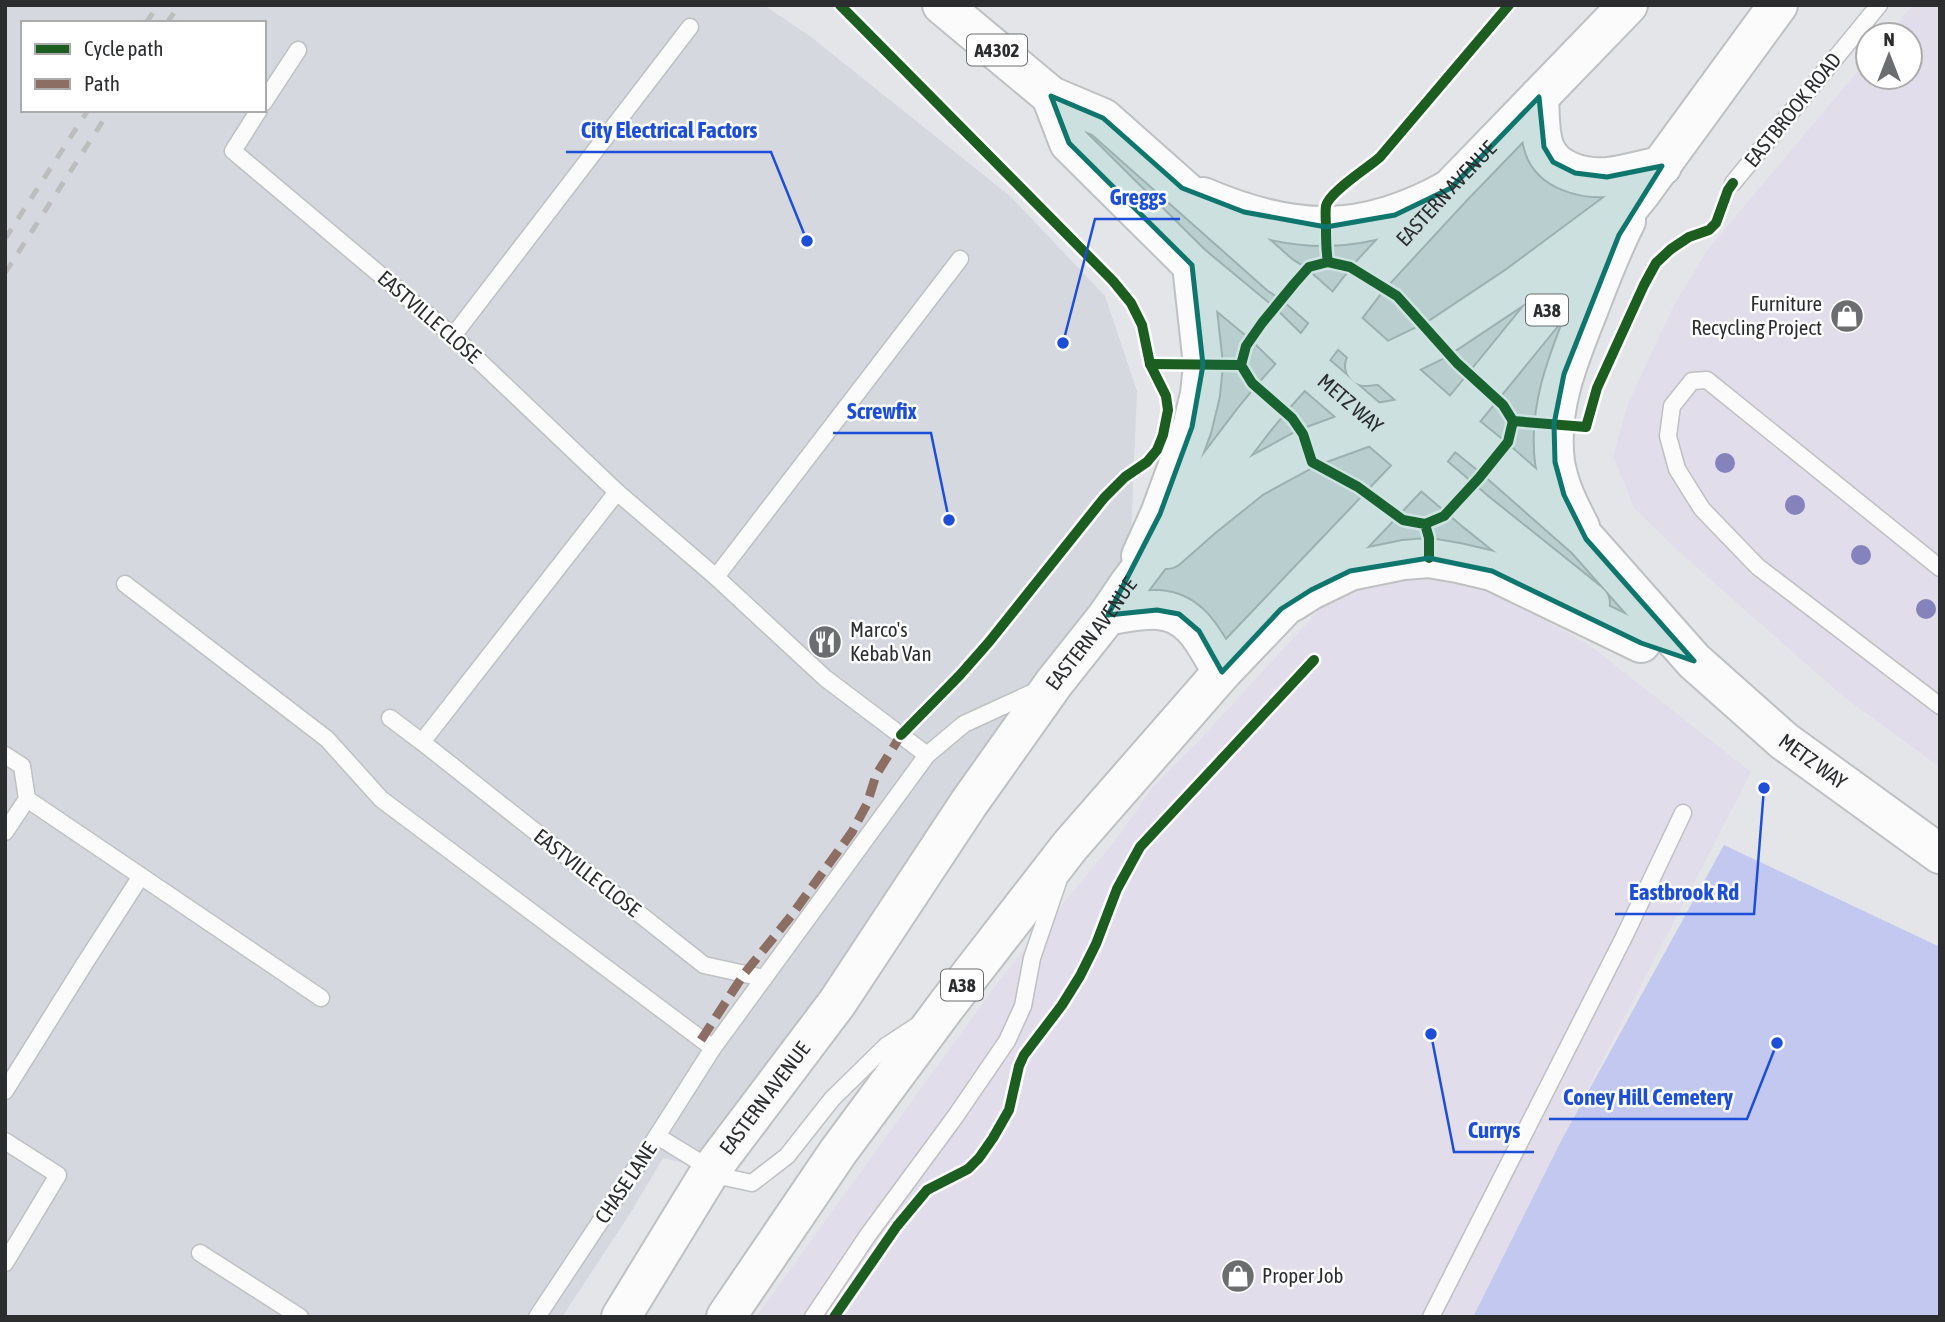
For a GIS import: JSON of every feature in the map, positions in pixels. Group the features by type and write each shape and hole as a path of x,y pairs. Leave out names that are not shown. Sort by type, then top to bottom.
{"main road":[{"name":"METZ WAY","path":"942,5 1051,96 1102,118 1586,539 1694,661 1784,741 1940,854"},
{"name":"EASTERN AVENUE","path":"621,1317 711,1170 837,1003 969,803 1129,584 1368,278 1628,5"},
{"name":"A38","path":"726,1317 838,1152 946,1006 1070,846 1222,672 1420,464 1651,180 1778,5"},
{"name":"METZ WAY","path":"1051,96 1069,143 1192,265 1262,323 1303,363 1475,511 1642,643 1694,661"},
{"path":"1539,97 1544,147 1553,162 1575,173 1651,180"},
{"path":"1303,363 1356,368 1386,364 1436,340 1517,286 1651,180"},
{"path":"1586,539 1564,495 1555,462 1554,424 1558,395 1567,364 1619,235 1651,180"},
{"path":"1182,188 1244,212 1304,226 1326,227 1361,224 1395,215 1422,205 1451,188"},
{"path":"1129,584 1160,514 1192,427 1200,394 1203,365 1192,265"},
{"path":"1129,584 1200,519 1252,478 1307,448 1373,424 1406,418 1452,424"},
{"path":"1281,608 1350,572 1404,560 1429,558 1492,572 1642,643"},
{"path":"1108,615 1157,610 1179,614 1199,631 1222,672"}],"lane":[{"name":"EASTBROOK ROAD","path":"1733,183 1879,5"},
{"path":"453,336 690,27"},
{"path":"266,99 298,50"},
{"name":"EASTVILLE CLOSE","path":"258,112 233,151 453,336 617,492 716,577 825,677 928,755"},
{"path":"716,577 960,259"},
{"path":"1940,568 1707,380 1692,381 1672,406 1668,436 1677,469 1702,509 1758,567 1940,706"},
{"path":"422,742 617,492"},
{"path":"125,584 327,739 381,799 713,1048"},
{"name":"CHASE LANE","path":"537,1317 713,1048 928,755 964,724 1055,683"},
{"name":"EASTVILLE CLOSE","path":"390,718 704,965 763,978"},
{"path":"5,755 22,766 27,799 5,832"},
{"path":"27,799 321,998"},
{"path":"1431,1317 1624,937 1683,813"},
{"path":"813,1317 868,1235 956,1117 1007,1041 1023,1006 1032,958 1070,846"},
{"path":"5,1091 141,876"},
{"path":"657,1136 724,1177 752,1183 787,1156 832,1099 886,1046 946,1006"},
{"path":"5,1141 58,1175 5,1263"},
{"path":"200,1253 300,1317"}],"highlighted area":[{"path":"1051,96 1103,118 1182,188 1244,212 1326,227 1395,215 1451,188 1539,97 1544,147 1553,162 1575,173 1607,177 1662,166 1619,235 1564,374 1554,424 1555,462 1564,495 1586,539 1694,661 1641,643 1492,571 1429,558 1350,571 1311,590 1281,609 1222,672 1199,631 1179,614 1157,610 1108,615 1160,514 1192,427 1203,365 1192,265 1069,143"}],"shaded area":[{"path":"5,5 764,5 811,37 1010,196 1105,296 1137,391 1129,584 711,1170 663,1158 562,1317 5,1317"},
{"path":"1913,5 1940,5 1940,767 1845,698 1687,559 1635,509 1613,456 1628,404 1675,303 1709,248 1854,76 1854,91 1924,91 1924,21 1900,21"},
{"path":"1412,575 1443,577 1489,590 1588,644 1751,772 1473,1317 756,1317 1001,978 1119,836 1151,789 1320,609 1349,591"},
{"path":"1724,845 1940,947 1940,1317 1473,1317 1562,1139"}],"railway":[{"path":"147,21 158,5"},
{"path":"168,21 179,5"},
{"path":"5,239 87,112"},
{"path":"5,273 109,112"}],"marked path":[{"path":"701,1040 744,974 791,916 852,832 867,804 876,775 901,735"}],"cycle path":[{"path":"840,5 1113,281 1131,303 1142,325 1150,364 1166,396 1168,410 1157,450 1147,462 1125,477 1104,498 989,642 901,735"},
{"path":"1429,558 1429,538 1425,524 1403,520 1358,487 1312,462 1303,434 1292,418 1252,383 1241,365 1246,346 1294,284 1309,267 1328,262 1326,206 1329,200 1341,187 1380,157 1509,5"},
{"path":"1328,262 1350,267 1397,296 1457,363 1503,405 1513,421 1586,427 1597,388 1656,263 1671,249 1689,237 1709,230 1716,223 1733,183"},
{"path":"1150,364 1241,365"},
{"path":"1425,524 1444,516 1479,478 1508,442 1513,421"},
{"path":"834,1317 897,1226 927,1190 968,1169 993,1138 1009,1110 1024,1055 1080,976 1096,944 1117,889 1140,847 1314,660"}],"place":[{"name":"City Electrical Factors","path":"807,241"},
{"name":"Furniture Recycling Project","path":"1847,316"},
{"name":"Greggs","path":"1063,343"},
{"name":"Screwfix","path":"949,520"},
{"name":"Marco's Kebab Van","path":"825,642"},
{"name":"Eastbrook Rd","path":"1764,788"},
{"name":"Currys","path":"1431,1034"},
{"name":"Coney Hill Cemetery","path":"1777,1043"},
{"name":"Proper Job","path":"1238,1276"}]}
